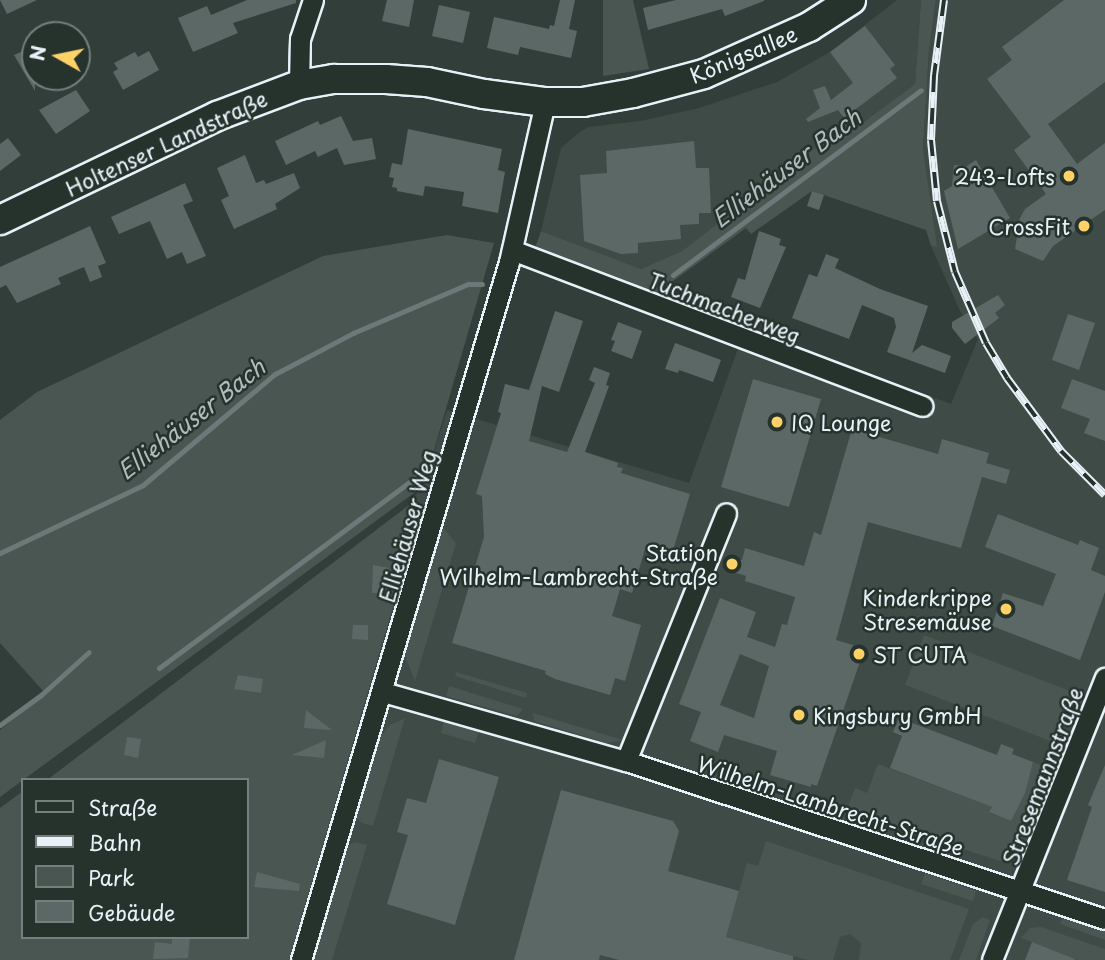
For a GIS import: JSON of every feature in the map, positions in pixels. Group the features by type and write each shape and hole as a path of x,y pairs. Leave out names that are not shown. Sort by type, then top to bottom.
{"street":[{"path":"299,85 300,39 313,0"},
{"name":"Königsallee","path":"545,102 583,102 633,93 704,74 808,27 851,0"},
{"name":"Holtenser Landstraße","path":"0,220 217,116 299,85 340,79 399,80 545,102"},
{"name":"Elliehäuser Weg","path":"302,960 512,250 545,102"},
{"name":"Tuchmacherweg","path":"512,250 922,406"},
{"path":"626,761 726,513"},
{"name":"Stresemannstraße","path":"992,960 1022,892 1105,678"},
{"name":"Wilhelm-Lambrecht-Straße","path":"383,692 626,761 1105,919"}],"shaded area":[{"path":"897,0 921,0 915,84 853,130 849,127 820,149 815,148 682,251 641,269 541,231 561,148 580,132 588,127 640,121 699,108 777,82 830,52"},
{"path":"936,0 1105,0 1105,960 289,960 421,513 409,505 425,481 447,410 689,483 739,346 930,410 935,398 951,404 978,339 960,311 931,246 936,247 923,149 929,50"}],"green space":[{"path":"603,0 633,0 649,69 603,76"},
{"path":"921,0 936,0 929,50 923,149 937,247 931,246 926,230 812,191 751,234 746,228 654,295 535,248 541,231 641,269 682,251 815,148 820,149 850,127 853,130 915,84"},
{"path":"447,235 494,243 425,481 418,490 26,778 21,778 21,782 0,797 0,730 45,693 0,643 0,420 37,392 323,256"},
{"path":"409,505 421,512 289,960 0,960 0,808 21,792 21,939 248,939 248,778 50,778"},
{"path":"442,527 456,543 415,681 405,656 406,646"},
{"path":"924,635 1078,694 1058,744 905,685"},
{"path":"456,672 527,693 526,698 455,676"},
{"path":"449,686 523,709 517,716 446,696"},
{"path":"533,713 623,740 607,743 534,721"},
{"path":"405,718 373,826 362,823 357,819 357,811 380,737 390,725"},
{"path":"444,722 479,731 475,743 441,733"},
{"path":"1033,762 1049,768 1020,844 1008,858 1000,861 846,811 855,788 867,793 878,764 992,807 990,813 1011,821"},
{"path":"766,841 969,909 950,960 859,960 861,943 850,934 840,937 833,960 808,960 726,937 747,863 758,866"},
{"path":"354,842 367,845 332,960 312,960 346,848"},
{"path":"925,873 976,891 973,901 921,884"},
{"path":"1064,914 1105,928 1105,940 1060,924"},
{"path":"983,917 990,920 976,960 959,960 973,924"},
{"path":"1041,927 1105,949 1105,960 1078,960 1021,938 1030,928"}],"building":[{"path":"0,0 37,0 7,14"},
{"path":"247,0 296,0 296,3 233,23 238,33 193,52 178,18 207,6 211,15"},
{"path":"387,0 414,0 409,27 382,21"},
{"path":"560,0 575,0 569,29 577,31 571,58 520,47 518,55 487,48 494,17 549,29 550,25 554,26"},
{"path":"676,0 764,1 725,16 722,9 648,30 643,8"},
{"path":"1064,0 1105,0 1105,82 1048,124 1077,164 1105,143 1105,210 1053,246 1043,261 1015,249 1020,218 1025,209 1046,194 1014,150 1031,137 987,79 1012,60 1002,47"},
{"path":"439,5 470,12 463,43 432,36"},
{"path":"865,26 895,65 890,69 897,78 844,118 838,110 808,122 806,119 820,108 813,90 825,86 831,100 853,83 830,52"},
{"path":"149,51 159,70 123,90 113,72 118,69 114,63 135,52 138,57"},
{"path":"21,52 21,67 14,55"},
{"path":"77,91 90,111 56,134 39,110"},
{"path":"341,116 353,141 372,138 376,159 344,165 337,148 318,157 315,151 286,165 275,141 318,121 320,125"},
{"path":"408,129 502,149 498,170 505,172 498,213 462,206 464,192 425,186 423,196 397,191 397,188 392,187 394,178 389,177 392,163 402,165"},
{"path":"8,138 21,155 0,171 0,144"},
{"path":"694,141 696,168 709,168 711,213 699,213 699,224 680,225 681,239 638,243 638,253 621,254 584,241 580,175 607,173 606,151"},
{"path":"245,155 256,183 264,180 266,184 294,173 300,188 275,204 277,209 234,229 221,200 229,196 217,168"},
{"path":"976,160 1010,218 958,249 944,191 952,186 954,165 967,166"},
{"path":"185,183 193,201 183,205 206,256 187,264 182,252 167,259 150,221 119,234 111,217"},
{"path":"812,191 824,195 819,210 807,206"},
{"path":"90,226 106,263 98,266 102,277 90,282 84,267 58,278 61,284 17,303 6,285 0,288 0,267"},
{"path":"759,231 781,239 779,245 786,247 760,308 731,297 738,278 745,280"},
{"path":"826,254 839,259 835,268 880,289 928,306 912,353 922,345 951,356 945,373 887,352 896,327 894,318 862,305 849,339 792,318 809,274 817,277"},
{"path":"998,295 1005,305 995,313 999,318 965,344 952,328 952,322"},
{"path":"555,311 583,321 559,392 542,386 529,441 567,452 595,383 589,380 594,367 610,373 606,385 609,386 585,452 618,463 617,467 623,468 621,473 690,494 671,557 645,549 632,593 620,589 612,616 641,625 625,681 615,678 610,695 555,679 545,674 546,671 452,643 484,537 482,496 476,494 501,413 498,412 505,384 529,390"},
{"path":"1068,314 1095,323 1079,370 1052,360"},
{"path":"618,322 642,331 632,359 611,351 615,341 611,340"},
{"path":"675,343 721,360 713,382 679,370 678,373 665,369"},
{"name":"IQ Lounge","path":"753,379 821,399 789,507 721,487"},
{"path":"1072,379 1105,391 1105,441 1084,433 1090,419 1061,408"},
{"path":"852,429 938,454 942,439 989,453 986,463 1010,470 1006,484 982,477 961,548 868,522 836,640 853,645 852,649 863,653 817,786 811,784 811,787 770,775 777,751 724,735 718,752 690,741 701,712 679,704 720,598 756,612 747,637 775,647 782,624 787,625 795,597 745,581 746,576 727,570 730,557 742,560 745,548 804,566 814,532 821,535","holes":["740,654 769,666 754,718 720,705"]},
{"path":"998,514 1078,545 1080,540 1099,548 1091,570 1105,576 1105,592 1080,660 992,626 1003,593 1043,606 1056,574 985,547"},
{"path":"373,565 389,568 388,593 372,593"},
{"path":"353,625 368,625 368,640 352,639"},
{"path":"238,675 263,679 261,693 234,689"},
{"path":"306,710 332,730 304,728"},
{"path":"899,718 997,755 1001,744 1014,749 1012,754 1033,762 1025,793 1011,821 989,812 992,807 890,768 902,736 893,732"},
{"path":"127,737 141,739 138,758 124,755"},
{"path":"326,740 324,758 292,755"},
{"path":"439,759 499,777 455,925 387,904 408,835 397,832 407,798 426,803"},
{"path":"1105,765 1105,892 1067,880 1092,807 1088,805"},
{"path":"561,790 673,821 679,831 668,871 739,891 726,937 793,956 793,960 619,960 600,955 599,960 514,960"},
{"path":"257,872 300,884 299,891 254,887"},
{"path":"172,939 190,939 188,958 153,959 155,942 172,944"},
{"path":"1032,942 1075,959 1075,960 1025,960"}],"waterway":[{"name":"Elliehäuser Bach","path":"673,275 921,90"},
{"name":"Elliehäuser Bach","path":"0,553 143,485 275,374 353,333 468,284 482,284"},
{"path":"159,668 419,475"},
{"path":"0,725 41,695 89,652"}],"railway":[{"path":"944,0 934,76 931,140 937,201 955,272 986,343 1007,378 1061,451 1105,495"}],"place":[{"name":"243-Lofts","path":"1069,176"},
{"name":"CrossFit","path":"1084,226"},
{"name":"IQ Lounge","path":"777,422"},
{"name":"Station Wilhelm-Lambrecht-Straße","path":"732,564"},
{"name":"Kinderkrippe Stresemäuse","path":"1006,609"},
{"name":"ST CUTA","path":"859,654"},
{"name":"Kingsbury GmbH","path":"799,715"}]}
